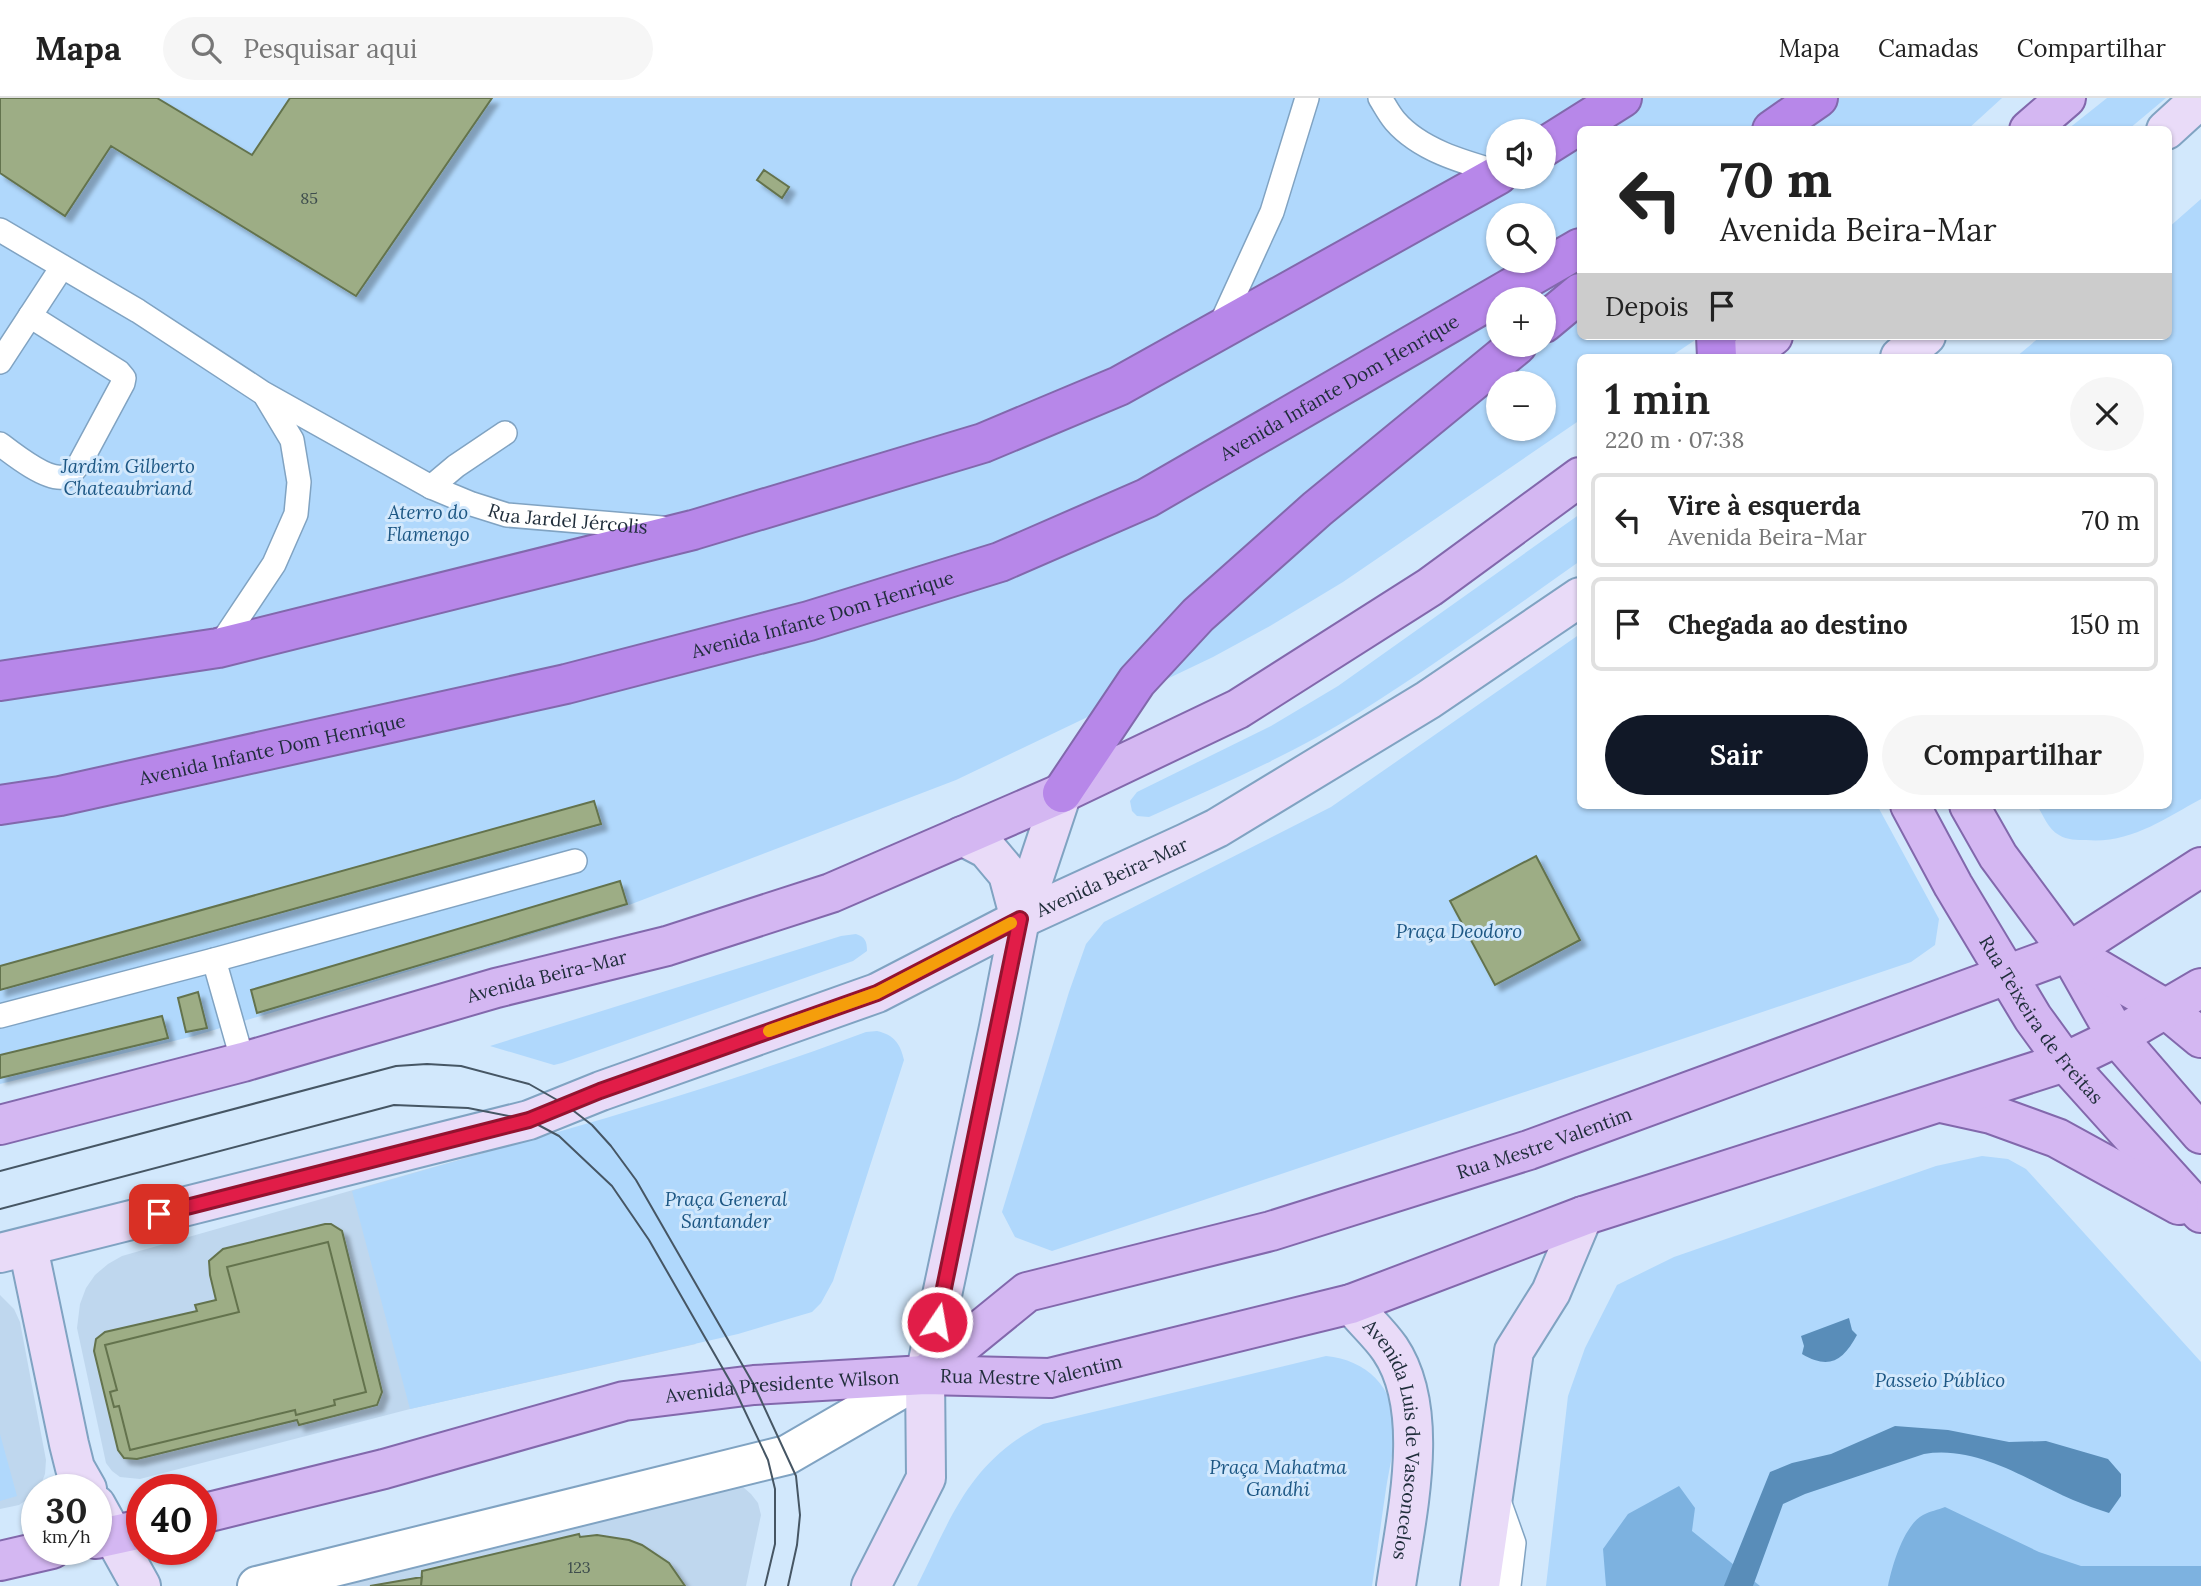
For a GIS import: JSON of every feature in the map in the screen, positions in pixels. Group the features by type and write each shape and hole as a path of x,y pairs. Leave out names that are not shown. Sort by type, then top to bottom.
{"highway":[{"path":"1577,126 1622,98"},
{"path":"1778,126 1819,98"},
{"path":"1802,126 1819,98"},
{"path":"1556,139 1577,126"},
{"path":"0,681 218,648 693,530 983,443 1119,386 1486,180"},
{"name":"Avenida Infante Dom Henrique","path":"0,805 61,796 566,684 809,621 1000,562 1147,498 1577,250"},
{"path":"1556,313 1577,296"},
{"path":"1062,793 1137,681 1198,615 1317,509 1502,357"}],"main road":[{"path":"2034,126 2066,98"},
{"path":"1749,354 1768,340"},
{"name":"Avenida Beira-Mar","path":"0,1125 243,1062 496,988 667,946 831,893 1062,793 1238,709 1430,587 1577,479"},
{"name":"Rua Teixeira de Freitas","path":"1912,809 1953,885 2033,1018 2065,1062 2201,1215"},
{"path":"1971,809 1998,856 2069,952 2117,1037 2201,1134"},
{"name":"Rua Mestre Valentim","path":"925,1376 1027,1292 1271,1231 1529,1150 2069,952 2201,867"},
{"path":"2069,952 2166,1009 2201,1038"},
{"name":"Rua Mestre Valentim","path":"925,1376 1050,1378 1351,1304 1583,1216 2065,1062 2117,1037 2201,988"},
{"path":"1941,1103 1991,1114 2057,1139 2201,1215"},
{"name":"Avenida Presidente Wilson","path":"217,1510 384,1469 624,1401 754,1385 925,1376"},
{"path":"0,1561 21,1556"}],"street":[{"path":"2170,126 2201,98"},
{"path":"1904,354 1921,340"},
{"name":"Avenida Beira-Mar","path":"14,1250 529,1120 600,1091 877,993 1020,919 1217,828 1428,700 1577,599"},
{"path":"870,1586 926,1478 925,1376 1020,919 1062,793"},
{"path":"962,836 987,849 1008,874 1020,919"},
{"path":"1480,1586 1514,1351 1551,1293 1583,1216"},
{"path":"14,1250 78,1474"},
{"name":"Avenida Luis de Vasconcelos","path":"1351,1304 1391,1350 1410,1395 1415,1455 1396,1586"},
{"name":"Avenida Presidente Wilson","path":"257,1586 786,1455 925,1376"},
{"path":"112,1527 141,1586"}],"lane":[{"path":"1217,332 1272,212 1307,98"},
{"path":"1380,98 1396,122 1419,140 1455,160 1486,169"},
{"name":"Rua Jardel Jércolis","path":"0,230 138,311 263,393 431,487 472,504 507,514 693,530"},
{"path":"0,362 62,267"},
{"path":"0,444 46,473 62,478 71,474 80,463 123,383 124,378 119,372 30,316"},
{"name":"Rua Jardel Jércolis","path":"218,648 274,564 296,514 299,482 292,440 263,393"},
{"path":"431,487 456,466 505,433"},
{"path":"0,1016 575,861"},
{"path":"214,960 243,1062"},
{"path":"1494,1486 1514,1543 1508,1586"}],"shaded area":[{"path":"532,1139 696,1344 410,1409 159,1474 126,1474 126,1478 120,1477 106,1463 77,1328 80,1304 86,1288 95,1275 122,1256"},
{"path":"0,1295 14,1309 20,1322 46,1460 45,1474 21,1474 21,1504 0,1509"},
{"path":"1849,1318 1852,1330 1857,1335 1841,1357 1828,1362 1802,1354 1804,1346 1801,1336"},
{"path":"1895,1426 1948,1430 2009,1442 2046,1441 2108,1459 2121,1474 2121,1496 2109,1513 2073,1500 1982,1459 1944,1453 1924,1454 1783,1504 1753,1586 1724,1586 1770,1472 1792,1463 1831,1454"},
{"path":"731,1484 743,1487 751,1494 758,1503 761,1515 746,1586 304,1586"},
{"path":"1679,1486 1695,1508 1692,1531 1760,1586 1606,1586 1603,1549 1628,1514"},
{"path":"1945,1507 2039,1552 2081,1566 2201,1566 2201,1586 1888,1586 1896,1557 1910,1528 1923,1515"}],"green space":[{"name":"Aterro do Flamengo","path":"0,98 2002,98 1971,126 1577,126 1577,340 1695,340 1674,354 1577,354 1577,422 1556,436 1556,371 1486,371 1486,441 1549,441 1343,582 1213,657 956,780 629,905 194,1036 0,1084"},
{"path":"2107,98 2166,98 2133,126 2072,126"},
{"path":"2201,199 2201,799 2132,834 2102,840 2069,839 2052,829 2039,809 2172,809 2172,354 2020,354 2036,340 2172,340 2172,224"},
{"path":"1577,516 1577,563 1416,676 1309,742 1256,768 1149,817 1137,816 1132,811 1130,801 1137,792 1271,726 1338,686"},
{"name":"Praça Deodoro","path":"1577,636 1577,809 1879,809 1939,919 1935,945 1911,962 1052,1251 1015,1237 1002,1212 1086,944 1104,922 1331,807"},
{"path":"856,934 865,940 867,951 853,961 562,1063 554,1065 490,1046 841,936"},
{"name":"Praça General Santander","path":"877,1031 895,1041 904,1060 833,1281 821,1303 812,1312 738,1334 410,1409 352,1191 675,1097 866,1032"},
{"name":"Passeio Público","path":"1982,1156 2008,1159 2026,1169 2201,1362 2201,1586 1546,1586 1568,1396 1585,1348 1617,1285 1674,1257 1936,1166"},
{"name":"Praça Mahatma Gandhi","path":"1326,1356 1354,1363 1366,1370 1384,1389 1394,1416 1394,1445 1372,1586 917,1586 965,1493 997,1456 1043,1424"},
{"path":"0,1434 17,1496 0,1501"}],"building":[{"path":"0,98 157,98 252,155 290,98 492,98 356,296 111,146 65,216 0,173"},
{"path":"764,170 789,187 782,198 757,180"},
{"path":"594,801 601,824 0,990 0,966"},
{"path":"1536,856 1580,940 1495,985 1450,901"},
{"path":"620,881 627,904 257,1013 251,990"},
{"path":"198,992 207,1028 186,1032 178,998"},
{"path":"162,1016 168,1038 0,1078 0,1055"},
{"path":"325,1224 331,1224 342,1231 382,1392 377,1405 299,1425 297,1420 137,1459 124,1458 118,1450 94,1351 96,1339 105,1332 197,1311 195,1305 216,1300 209,1261 223,1249","holes":["328,1242 366,1392 334,1400 335,1405 296,1415 295,1410 130,1450 119,1406 114,1407 110,1392 117,1390 105,1345 239,1312 227,1267"]},
{"path":"328,1242 366,1392 334,1400 335,1405 296,1415 295,1410 130,1450 119,1406 114,1407 110,1392 117,1390 105,1345 239,1312 227,1267"},
{"path":"579,1534 580,1537 597,1535 642,1545 669,1563 685,1586 421,1586 422,1571"},
{"path":"422,1577 421,1586 370,1586"}],"tram line":[{"path":"0,1171 396,1066 461,1066 529,1084 566,1105 592,1125 611,1146 636,1180 754,1385 796,1476 800,1515 788,1586"},
{"path":"0,1209 394,1105 468,1108 529,1120 559,1136 612,1186 649,1240 734,1388 768,1460 775,1489 775,1544 765,1586"}],"slow traffic":[{"path":"769,1031 877,993 1011,923"}],"route":[{"path":"159,1214 529,1120 600,1091 877,993 1020,919 937,1322"}],"park label":[{"name":"Jardim Gilberto Chateaubriand","path":"128,477"}]}
